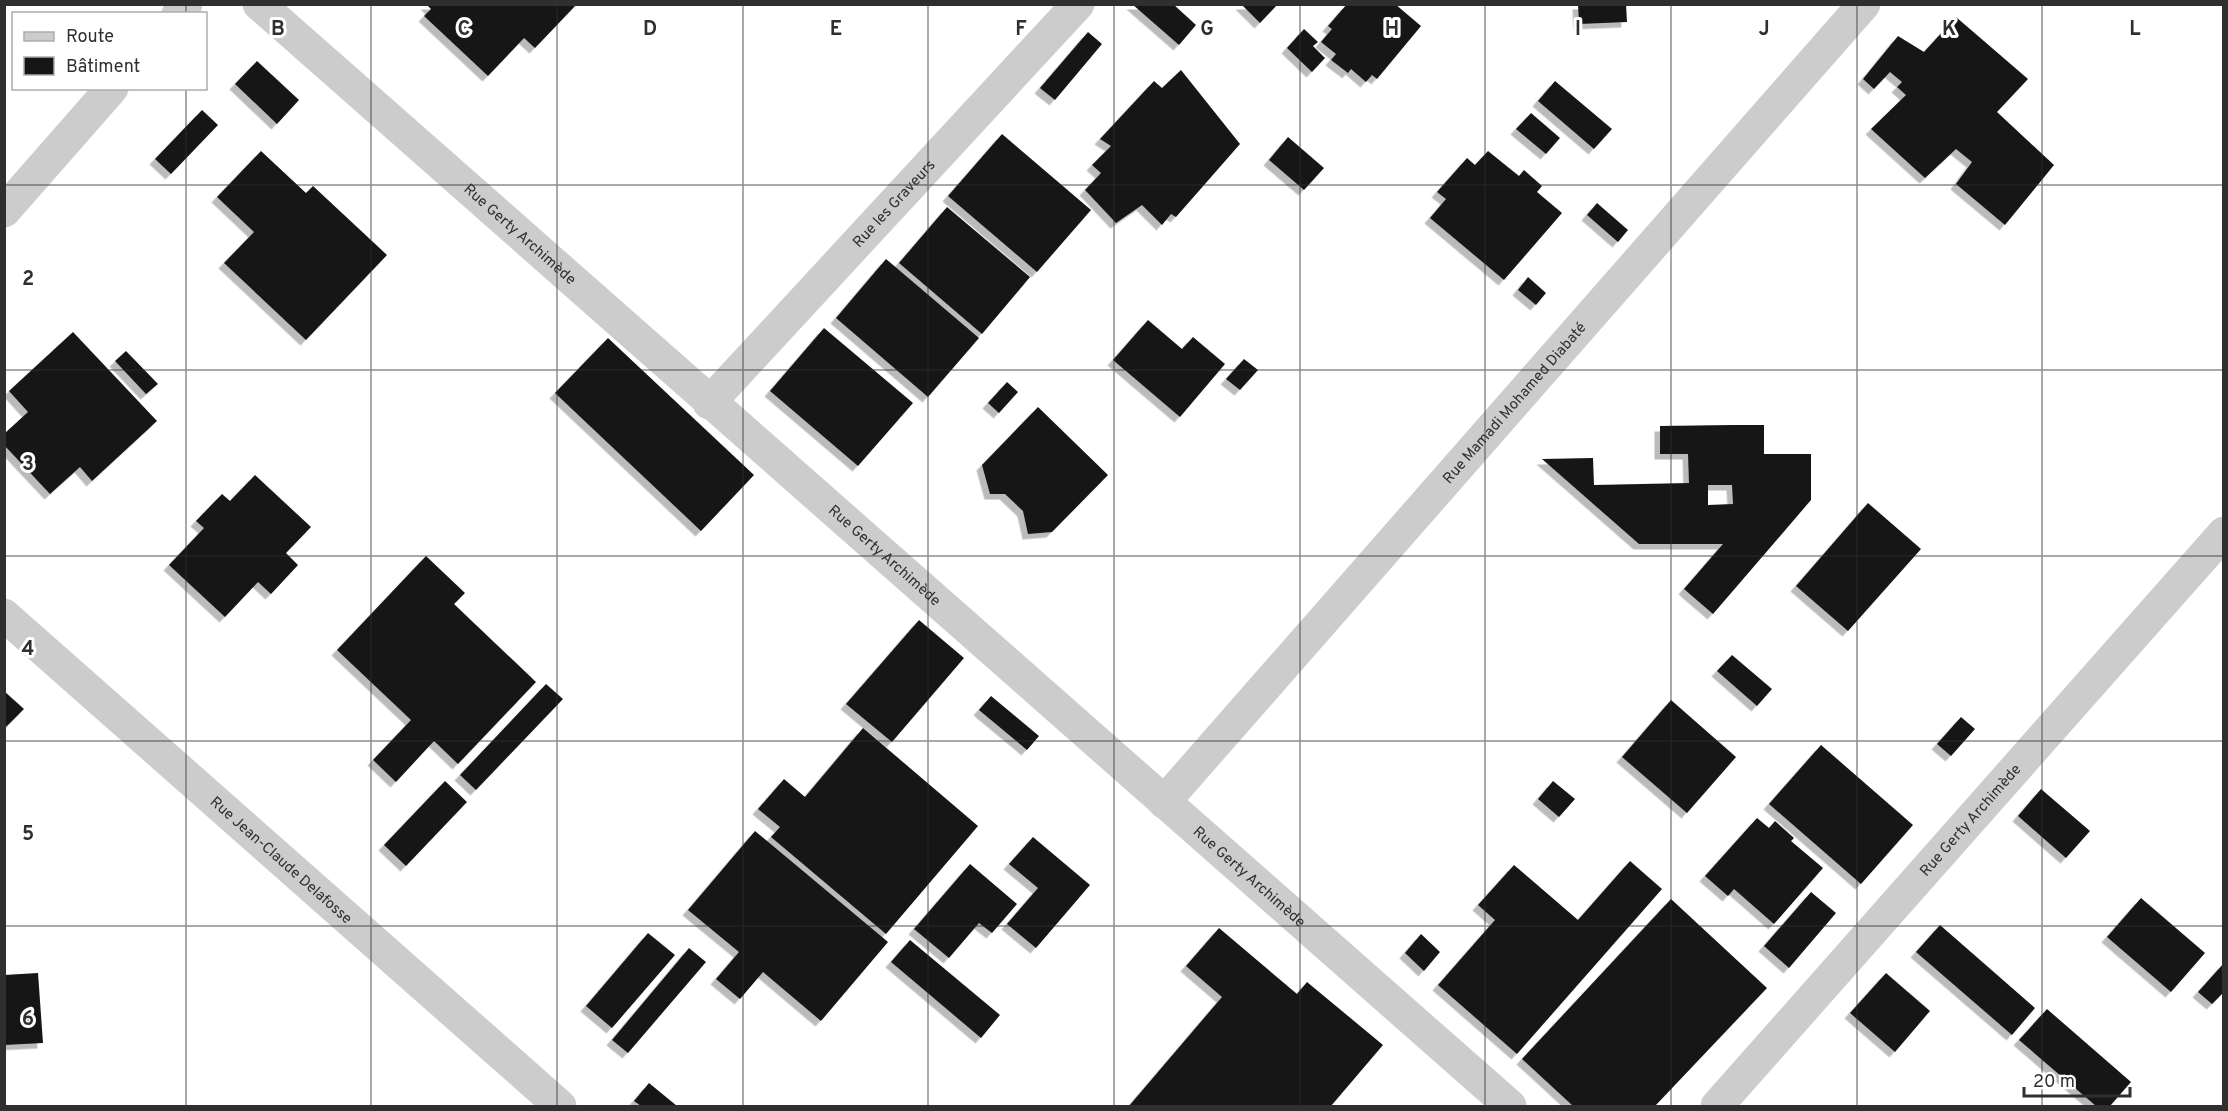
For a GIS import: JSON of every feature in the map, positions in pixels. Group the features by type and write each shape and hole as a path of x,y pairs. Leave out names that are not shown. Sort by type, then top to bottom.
{"street":[{"name":"Rue Gerty Archimède","path":"259,4 1510,1107"},
{"name":"Rue les Graveurs","path":"709,403 1078,4"},
{"name":"Rue Mamadi Mohamed Diabaté","path":"1164,802 1864,4"},
{"path":"4,211 110,90"},
{"name":"Rue Gerty Archimède","path":"1717,1107 2223,535"},
{"name":"Rue Jean-Claude Delafosse","path":"4,615 560,1107"}],"building":[{"path":"426,4 577,4 535,48 524,38 488,76 424,16 431,9"},
{"path":"1132,4 1173,4 1196,25 1179,45"},
{"path":"1241,4 1278,4 1260,23"},
{"path":"1347,4 1395,4 1421,26 1377,79 1372,75 1366,82 1351,69 1348,73 1331,60 1336,54 1321,42 1332,29 1328,26"},
{"path":"1578,4 1626,4 1627,22 1579,24"},
{"path":"1956,17 2028,79 1997,112 2054,165 2005,225 1956,184 1972,162 1956,149 1925,178 1871,129 1906,95 1897,87 1902,82 1890,72 1874,89 1863,79 1898,36 1924,52"},
{"path":"1304,29 1318,42 1313,46 1325,58 1312,72 1287,48"},
{"path":"1088,32 1102,44 1055,100 1040,88"},
{"path":"257,61 299,100 277,124 235,84"},
{"path":"1181,70 1240,144 1176,217 1171,214 1162,225 1142,205 1116,223 1085,190 1101,173 1092,165 1111,146 1100,139 1154,81 1162,88"},
{"path":"1555,81 1612,129 1594,149 1538,101"},
{"path":"202,110 218,125 171,174 155,159"},
{"path":"1531,113 1560,138 1546,154 1516,129"},
{"path":"1002,134 1091,210 1037,272 948,196"},
{"path":"1288,137 1324,168 1304,190 1269,160"},
{"path":"261,151 306,193 313,186 387,255 306,340 224,263 254,232 217,197"},
{"path":"1488,151 1519,176 1524,170 1542,186 1537,192 1562,213 1504,280 1430,218 1446,199 1437,192 1467,158 1475,165"},
{"path":"1597,203 1628,230 1618,242 1587,215"},
{"path":"947,207 1030,277 982,334 899,263"},
{"path":"886,259 979,338 928,397 836,318"},
{"path":"1528,277 1546,293 1536,305 1518,290"},
{"path":"1148,320 1182,349 1193,337 1225,364 1180,417 1113,360"},
{"path":"824,328 913,403 858,466 770,391"},
{"path":"73,332 157,421 92,481 80,467 50,494 4,445 4,434 28,412 9,391"},
{"path":"608,338 754,475 701,531 555,393"},
{"path":"126,351 158,384 146,394 115,361"},
{"path":"1244,359 1258,370 1240,390 1226,379"},
{"path":"1007,382 1018,392 999,413 988,403"},
{"path":"1038,407 1108,475 1052,532 1028,534 1023,511 1005,494 990,494 982,465"},
{"path":"1764,425 1764,454 1811,454 1811,500 1713,614 1684,589 1723,544 1639,544 1542,459 1593,458 1594,485 1689,483 1688,454 1660,454 1660,426","holes":["1708,485 1732,485 1733,504 1708,505"]},
{"path":"255,475 311,527 286,553 298,565 271,594 258,582 225,617 169,565 204,528 196,521 222,494 230,501"},
{"path":"1868,503 1921,549 1848,631 1796,586"},
{"path":"426,556 465,593 454,604 536,682 458,764 434,741 396,782 373,760 411,720 337,650"},
{"path":"919,620 964,658 892,742 846,704"},
{"path":"1732,655 1772,689 1757,706 1717,671"},
{"path":"546,684 563,699 476,790 460,775"},
{"path":"4,691 24,709 4,729"},
{"path":"991,696 1039,736 1027,750 979,710"},
{"path":"1671,700 1736,757 1687,813 1622,757"},
{"path":"1961,717 1975,729 1951,756 1937,744"},
{"path":"863,728 978,826 886,934 771,837 780,827 758,809 784,779 805,797"},
{"path":"1821,745 1913,825 1861,884 1769,804"},
{"path":"445,781 467,802 406,866 384,845"},
{"path":"1553,781 1575,799 1559,817 1538,799"},
{"path":"2041,789 2090,831 2066,858 2018,816"},
{"path":"1757,818 1769,828 1775,821 1794,838 1791,841 1823,868 1774,924 1734,889 1728,896 1705,876"},
{"path":"755,831 888,942 821,1021 763,972 740,999 716,979 739,952 688,910"},
{"path":"1033,837 1090,885 1036,948 1007,924 1038,888 1009,864"},
{"path":"1630,861 1662,889 1517,1054 1438,985 1495,920 1478,905 1514,865 1578,920"},
{"path":"970,864 1017,904 992,933 979,923 949,958 914,929"},
{"path":"1811,892 1836,913 1789,968 1764,946"},
{"path":"2141,898 2205,953 2171,992 2107,937"},
{"path":"1671,899 1767,988 1655,1106 1573,1106 1522,1059"},
{"path":"1940,925 2035,1008 2012,1035 1916,952"},
{"path":"1219,928 1297,994 1307,982 1383,1045 1331,1106 1129,1106 1222,997 1186,966"},
{"path":"648,933 675,955 612,1028 586,1006"},
{"path":"1421,934 1440,952 1424,971 1405,953"},
{"path":"910,940 1000,1015 981,1038 891,962"},
{"path":"689,948 706,962 628,1053 612,1040"},
{"path":"2224,963 2224,992 2212,1004 2198,992"},
{"path":"38,973 43,1043 4,1045 4,975"},
{"path":"1886,973 1930,1011 1895,1052 1850,1013"},
{"path":"2047,1009 2131,1082 2110,1106 2096,1106 2019,1040"},
{"path":"649,1083 677,1106 641,1106 634,1101"}]}
